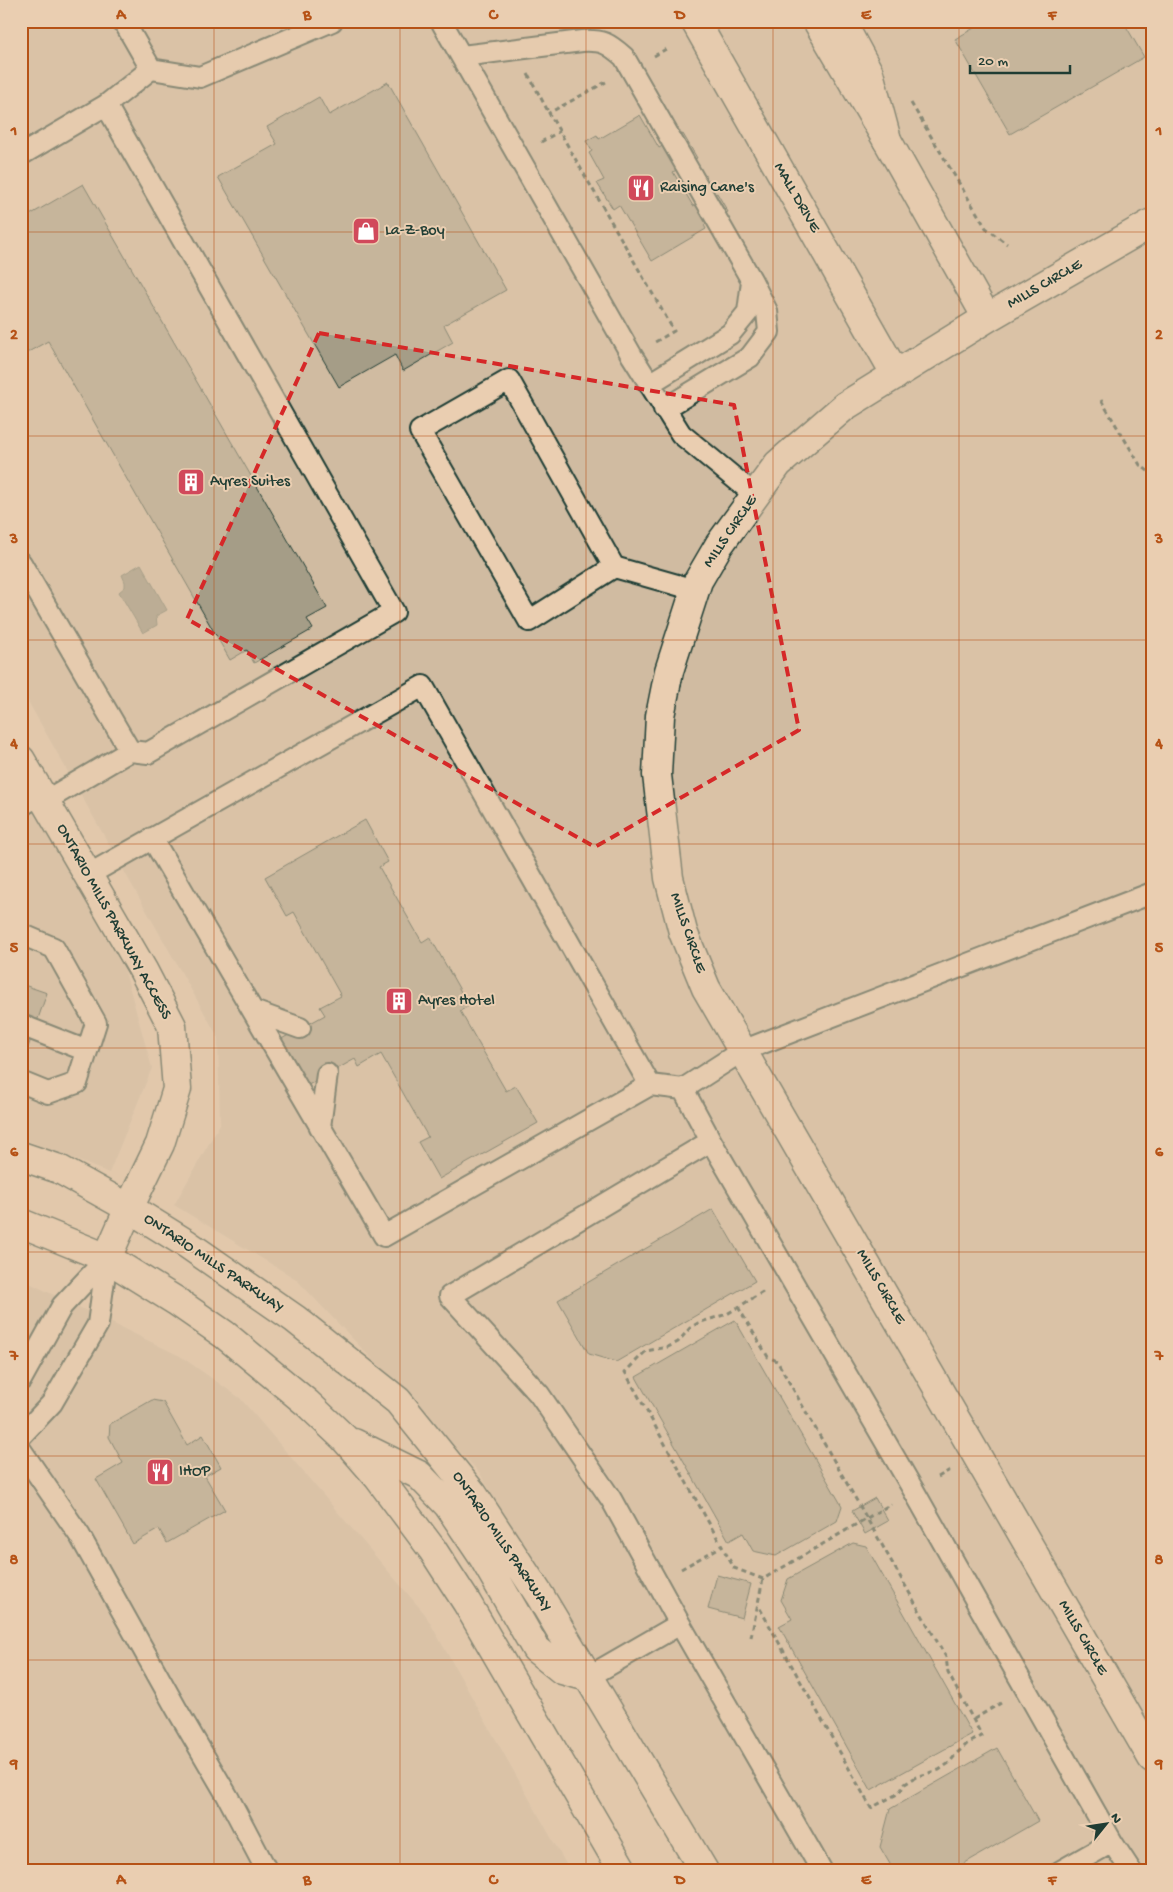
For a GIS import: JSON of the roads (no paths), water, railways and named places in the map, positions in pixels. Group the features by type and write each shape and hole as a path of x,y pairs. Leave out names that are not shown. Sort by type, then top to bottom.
{"street":[{"name":"MALL DRIVE","path":"695,21 896,375"},
{"path":"817,21 887,140 987,318"},
{"path":"841,21 869,73 887,140"},
{"name":"MILLS CIRCLE","path":"1152,223 987,318 845,406 778,464 719,545 698,581 669,671 660,716 657,775 669,878 683,932 706,988 1152,1758"},
{"name":"ONTARIO MILLS PARKWAY ACCESS","path":"21,760 36,800 88,875 143,970 172,1026 177,1089 160,1144 107,1258"},
{"name":"ONTARIO MILLS PARKWAY","path":"21,1156 59,1169 129,1208 187,1244 295,1319 398,1401 473,1494 540,1596 704,1871"},
{"path":"21,1223 107,1258 176,1301 225,1335 306,1403 344,1438 378,1477 432,1549 467,1603 623,1871"},
{"path":"344,1438 419,1475 453,1512 483,1557 536,1649 562,1670 588,1677"}],"lane":[{"path":"21,155 106,105 151,69 200,77 332,21"},
{"path":"441,21 664,409 681,434 755,495"},
{"path":"123,22 151,69"},
{"path":"462,56 598,40 611,45 624,57 752,281 766,311 769,332 750,356 664,409"},
{"path":"36,800 130,751 148,753 394,612 106,105"},
{"path":"649,384 730,334 748,312 752,281"},
{"path":"614,567 529,621 420,431 509,380 614,567 695,590"},
{"path":"21,563 130,751"},
{"path":"88,875 423,686 650,1085"},
{"path":"152,838 384,1236 650,1085 682,1089 742,1051 1152,893"},
{"path":"21,934 54,948 96,1023 77,1083 48,1093 21,1082"},
{"path":"253,1011 300,1028"},
{"path":"21,1025 87,1051"},
{"path":"320,1127 327,1074"},
{"path":"682,1089 1130,1871"},
{"path":"711,1141 450,1296 539,1394 611,1499 680,1624 822,1871"},
{"path":"21,1380 62,1306 107,1258"},
{"path":"21,1436 52,1403 98,1324 107,1258"},
{"path":"21,1450 80,1536 267,1871"},
{"path":"588,1677 680,1624"},
{"path":"1062,1871 1112,1842"}],"place":[{"name":"Raising Cane's","path":"641,188"},
{"name":"La-Z-Boy","path":"366,231"},
{"name":"Ayres Suites","path":"191,482"},
{"name":"Ayres Hotel","path":"399,1001"},
{"name":"IHOP","path":"160,1472"}]}
